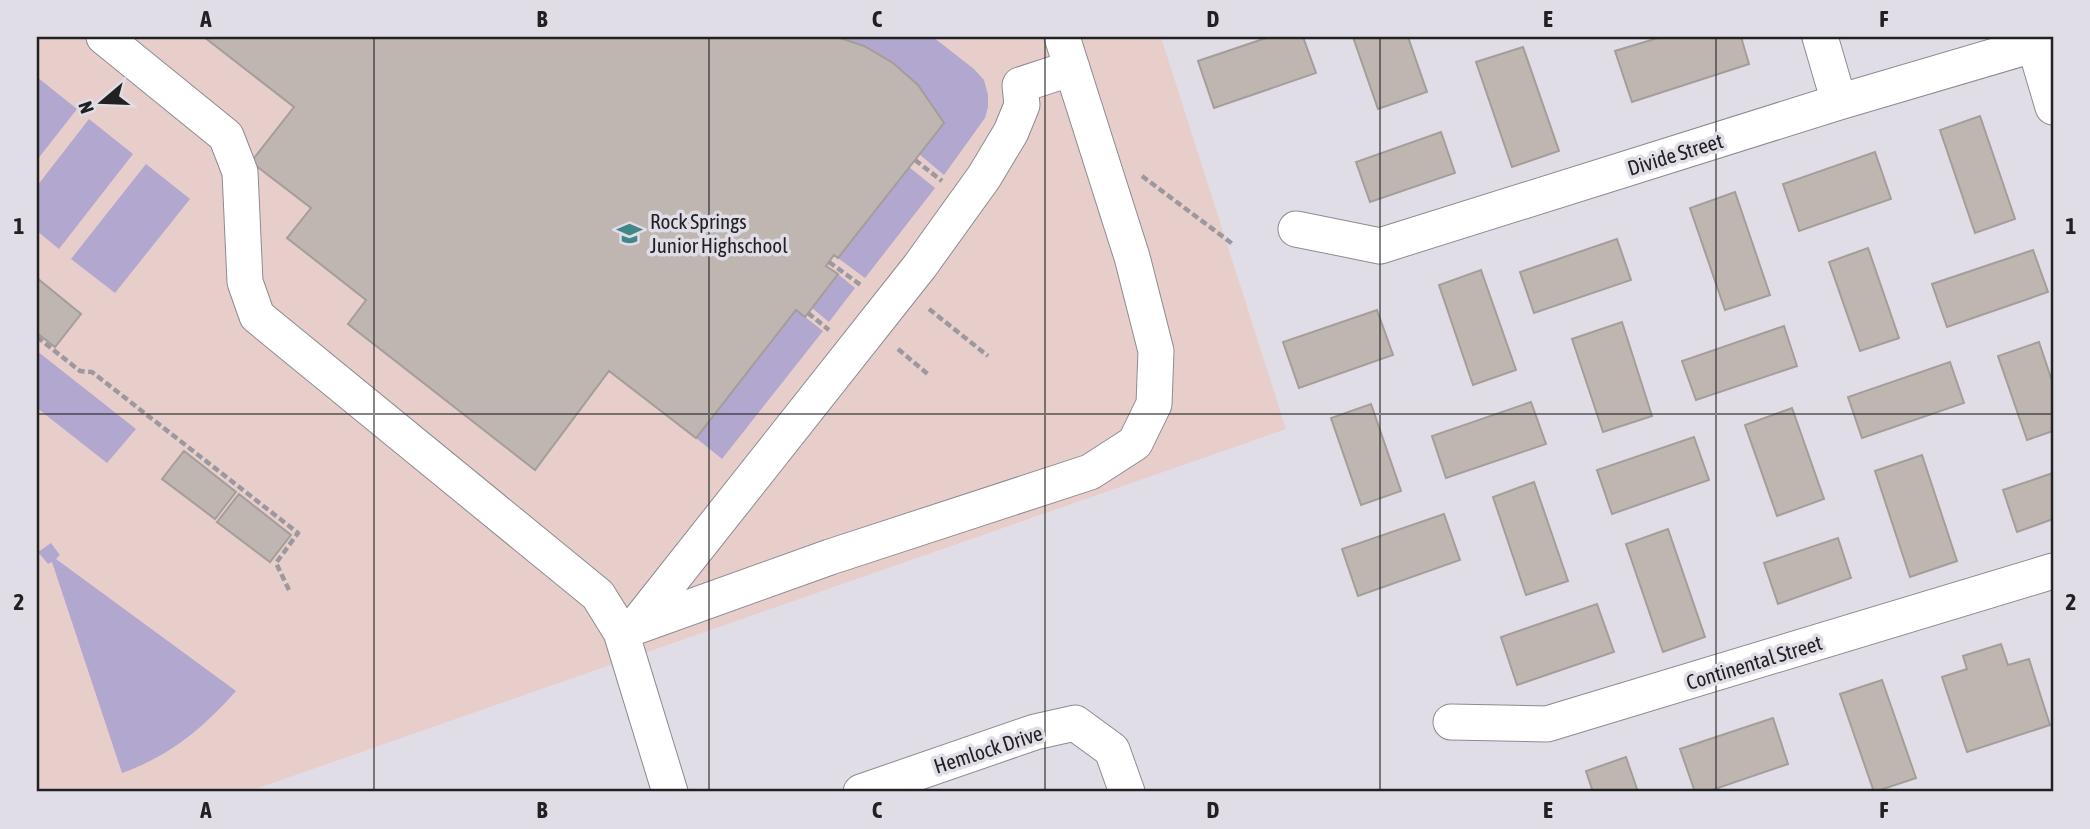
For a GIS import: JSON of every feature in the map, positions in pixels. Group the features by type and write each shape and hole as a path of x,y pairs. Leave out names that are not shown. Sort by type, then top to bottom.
{"street":[{"path":"104,37 226,136 240,172 245,282 257,316 598,596 628,637 670,792"},
{"path":"1820,37 1839,102"},
{"path":"2044,41 2053,107"},
{"name":"Divide Street","path":"1296,229 1380,246 1839,102 2044,41"},
{"path":"1067,52 1132,257 1156,352 1154,404 1135,443 1090,472 628,637 920,266 984,177 1012,132 1022,105 1020,85 1067,52"},
{"name":"Continental Street","path":"1451,722 1547,724 2053,572"},
{"name":"Hemlock Drive","path":"861,792 1035,732 1075,723 1112,750 1127,792"}],"path":[{"path":"915,160 945,184"},
{"path":"1138,172 1234,245"},
{"path":"829,261 864,287"},
{"path":"920,302 988,356"},
{"path":"808,313 830,331"},
{"path":"37,337 80,371 92,372 298,533 276,563 289,590"},
{"path":"889,341 930,376"}],"shaded area":[{"name":"Rock Springs Junior Highschool","path":"37,37 1161,37 1286,429 247,792 37,792"},
{"path":"838,37 933,37 984,80 988,95 985,118 944,175 919,154 944,123 934,108 912,81 886,59"},
{"path":"37,77 77,109 37,160"},
{"path":"89,119 133,154 59,249 37,231 37,186"},
{"path":"146,164 190,199 115,293 71,259"},
{"path":"909,167 935,188 865,278 838,258"},
{"path":"838,274 855,288 829,322 812,308"},
{"path":"796,310 823,331 722,459 696,438"},
{"path":"37,351 136,429 107,463 37,408"},
{"path":"51,543 60,555 56,559 236,691 184,740 156,758 122,773 52,562 48,564 38,552"}],"building":[{"path":"204,37 837,37 864,46 893,63 918,85 944,123 838,258 834,255 826,266 838,274 805,317 796,310 696,438 609,371 535,470 348,324 366,300 287,238 311,208 251,162 294,107"},
{"path":"1269,37 1303,37 1316,73 1214,108 1198,61"},
{"path":"1353,37 1408,37 1427,92 1378,109"},
{"path":"1661,37 1741,37 1749,64 1632,102 1615,51"},
{"path":"1523,47 1559,151 1512,167 1476,62"},
{"path":"1980,116 2015,219 1975,233 1940,130"},
{"path":"1441,132 1455,173 1370,202 1356,162"},
{"path":"1875,152 1891,199 1799,231 1783,184"},
{"path":"1735,192 1770,295 1725,310 1690,208"},
{"path":"1617,239 1631,280 1534,313 1520,272"},
{"path":"1868,248 1899,338 1860,351 1829,262"},
{"path":"2033,250 2048,292 1947,327 1932,284"},
{"path":"1481,270 1516,370 1473,385 1439,285"},
{"path":"37,278 81,314 55,347 37,333"},
{"path":"1377,310 1393,355 1299,388 1283,342"},
{"path":"1622,322 1652,416 1603,432 1572,339"},
{"path":"1784,326 1797,366 1696,400 1682,361"},
{"path":"2039,342 2053,384 2053,431 2027,440 1998,356"},
{"path":"1950,362 1964,403 1862,438 1848,397"},
{"path":"1531,402 1546,444 1446,478 1432,436"},
{"path":"1371,404 1401,491 1361,505 1331,418"},
{"path":"1792,408 1824,499 1777,516 1745,425"},
{"path":"1694,437 1709,480 1612,514 1597,470"},
{"path":"184,451 236,492 215,519 162,479"},
{"path":"1922,455 1957,561 1910,577 1875,471"},
{"path":"2053,473 2053,519 2017,532 2003,490"},
{"path":"1534,482 1568,581 1526,595 1493,497"},
{"path":"239,494 291,535 270,562 217,522"},
{"path":"1444,514 1460,560 1358,596 1342,549"},
{"path":"1668,529 1705,637 1663,652 1626,544"},
{"path":"1838,538 1851,578 1778,604 1764,563"},
{"path":"1597,604 1614,652 1517,685 1501,637"},
{"path":"2001,644 2008,665 2029,659 2050,725 1967,752 1942,677 1967,669 1963,656"},
{"path":"1882,680 1916,778 1874,792 1840,694"},
{"path":"1773,718 1788,764 1706,792 1695,792 1680,749"},
{"path":"1626,757 1638,792 1593,792 1586,771"}],"place":[{"name":"Rock Springs Junior Highschool","path":"630,233"}]}
